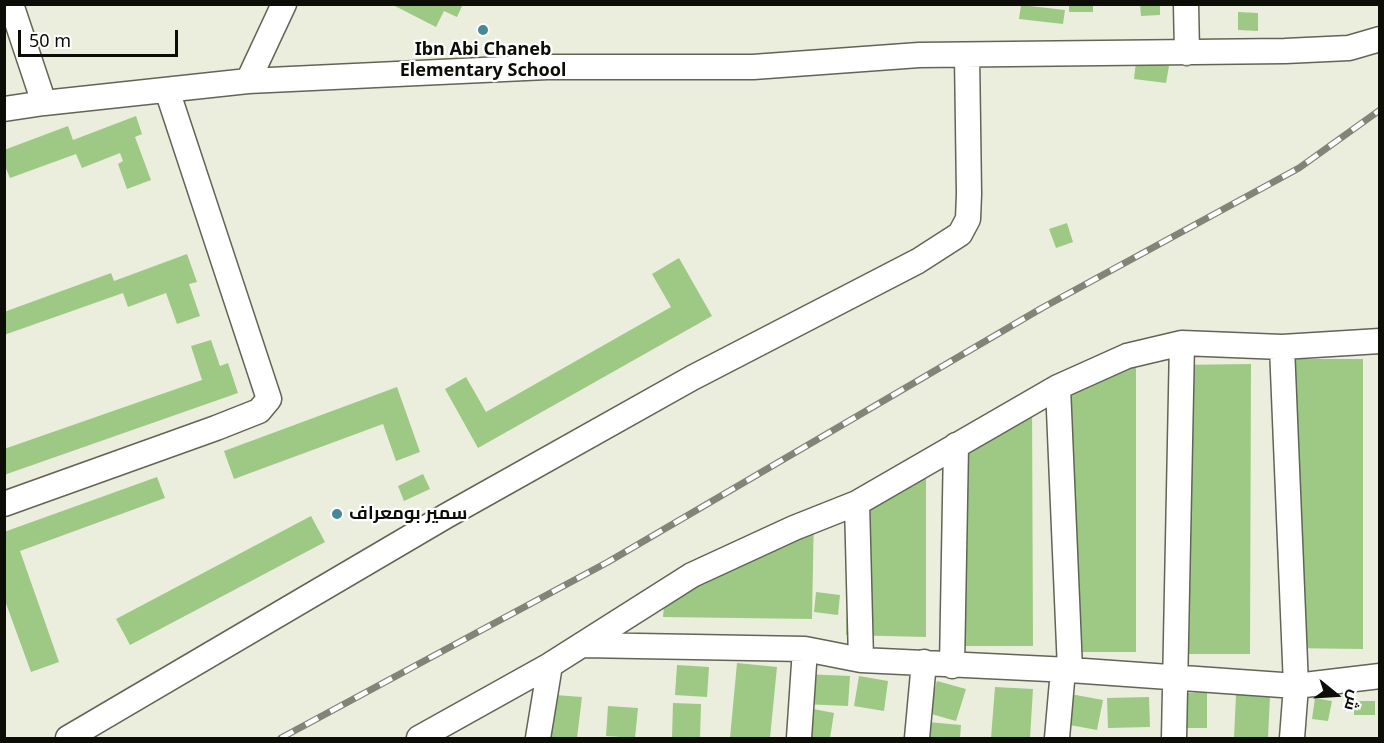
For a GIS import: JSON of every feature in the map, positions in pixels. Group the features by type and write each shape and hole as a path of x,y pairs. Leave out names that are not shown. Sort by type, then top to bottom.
{"street":[{"path":"11,4 44,103"},
{"path":"248,81 284,4"},
{"path":"1186,4 1187,53"},
{"path":"4,109 248,81 547,67 753,67 919,55 1187,53 1350,48 1380,39"},
{"path":"68,738 446,516 692,378 918,261 960,234 968,219 969,194 967,55"},
{"path":"4,504 259,411 268,399 167,90"},
{"path":"419,738 584,645 692,575 794,528 857,503 1058,387 1126,356 1182,343 1282,347 1380,341"},
{"path":"1174,738 1182,343"},
{"path":"1282,347 1296,686 1292,738"},
{"path":"1057,738 1066,670 1058,387"},
{"path":"952,666 956,445"},
{"path":"857,503 861,660"},
{"path":"584,645 805,649 861,660 1066,670 1296,686 1380,676"},
{"path":"800,738 805,649"},
{"path":"917,738 924,662"},
{"path":"538,738 549,665"}],"building":[{"path":"391,4 463,4 457,17 444,11 436,27"},
{"path":"1069,4 1093,4 1093,12 1069,12"},
{"path":"1140,4 1160,4 1160,15 1141,16"},
{"path":"1021,5 1065,10 1063,24 1019,19"},
{"path":"1238,12 1258,13 1258,31 1238,30"},
{"path":"1136,62 1169,66 1166,83 1134,79"},
{"path":"136,116 142,134 135,137 151,180 127,189 118,164 123,161 120,153 82,168 76,154 10,178 4,164 4,150 68,126 73,140"},
{"path":"1067,223 1073,242 1056,248 1049,229"},
{"path":"187,254 197,282 189,284 200,316 177,324 166,293 128,307 123,293 4,335 4,312 111,273 114,281"},
{"path":"679,258 712,316 478,448 445,389 466,377 486,412 671,307 652,274"},
{"path":"211,340 220,366 228,363 238,393 4,475 4,449 202,380 191,346"},
{"path":"1286,359 1363,359 1363,649 1286,648"},
{"path":"1136,362 1136,652 1059,652 1061,388"},
{"path":"1251,364 1250,654 1173,654 1173,365"},
{"path":"397,387 420,452 396,461 383,424 234,479 224,451"},
{"path":"1032,400 1033,646 953,646 953,435"},
{"path":"926,459 926,637 846,635 850,493"},
{"path":"423,474 430,489 404,501 398,486"},
{"path":"157,477 165,498 20,551 59,662 31,672 4,598 4,532"},
{"path":"814,510 812,619 663,617 666,583"},
{"path":"311,516 325,542 130,645 116,619"},
{"path":"816,592 840,595 838,615 814,612"},
{"path":"737,663 777,667 770,738 730,738"},
{"path":"677,665 709,667 707,697 675,695"},
{"path":"804,674 850,676 848,706 803,704"},
{"path":"859,676 888,681 884,711 854,706"},
{"path":"937,681 966,689 956,721 928,713"},
{"path":"995,687 1033,689 1030,738 991,738"},
{"path":"1207,692 1207,728 1181,728 1181,693"},
{"path":"1065,693 1103,700 1097,730 1059,723"},
{"path":"1236,694 1270,696 1268,738 1234,738"},
{"path":"555,695 582,697 577,738 551,738"},
{"path":"1149,697 1150,727 1108,728 1107,698"},
{"path":"1315,698 1332,701 1328,721 1312,719"},
{"path":"1354,701 1375,701 1375,715 1354,715"},
{"path":"673,703 701,704 700,738 672,738"},
{"path":"608,706 638,708 635,738 606,736"},
{"path":"803,707 834,713 830,738 798,738"},
{"path":"928,722 961,725 960,738 926,738"}],"railway":[{"path":"281,738 608,562 1042,308 1299,168 1380,110"}],"place":[{"name":"Ibn Abi Chaneb Elementary School","path":"483,30"},
{"name":"سمير بومعراف","path":"337,514"}]}
